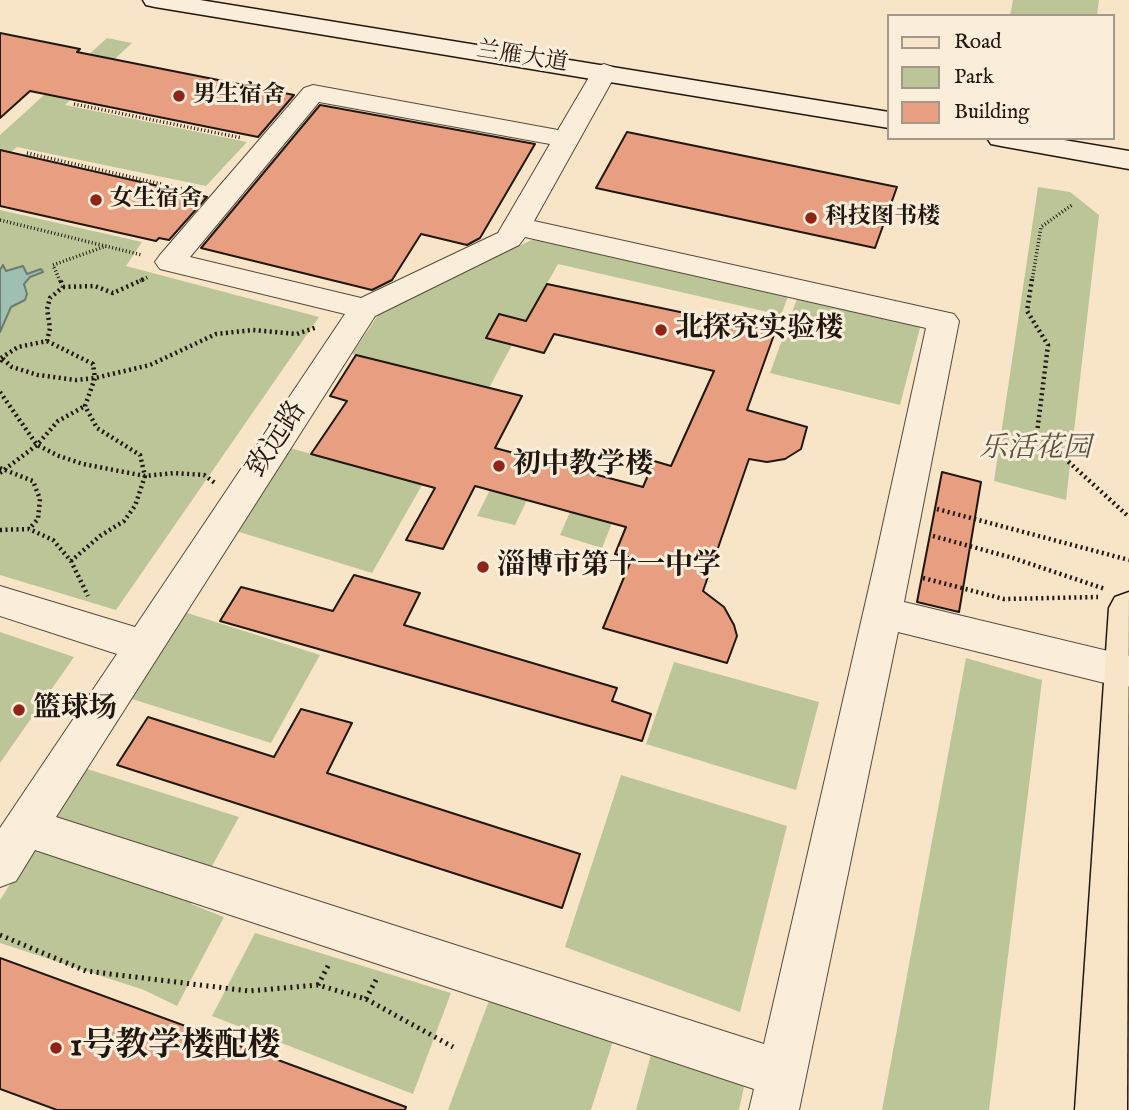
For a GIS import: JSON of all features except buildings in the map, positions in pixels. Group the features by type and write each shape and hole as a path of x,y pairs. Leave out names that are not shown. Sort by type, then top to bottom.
{"main road":[{"name":"兰雁大道","path":"155,0 888,120"},
{"name":"兰雁大道","path":"279,0 649,57 888,98"},
{"path":"1013,140 1129,160"},
{"path":"1101,1110 1125,671 1115,599"}],"street":[{"path":"566,139 313,93 171,262 364,309 509,239 517,226 604,72"},
{"path":"25,827 778,1092 883,613 943,321 517,226"},
{"name":"致远路","path":"0,866 364,309"},
{"path":"0,601 142,646"},
{"path":"883,613 1125,671"}],"path":[{"path":"74,104 271,144"},
{"path":"27,153 224,198"},
{"path":"1072,205 1041,228 1027,311 1048,345 1037,433 1129,517"},
{"path":"0,220 171,262"},
{"path":"63,287 52,265 106,246"},
{"path":"47,341 50,328 47,309 50,298 63,287 95,286 113,293 130,288 171,262"},
{"path":"2,470 37,445 58,421 85,406 95,378 93,364 47,341 18,347 1,359 12,367 38,375 76,380 95,378 150,365 216,334 253,330 297,334 364,309"},
{"path":"0,392 37,445 83,464 145,476 174,473 204,475 239,500"},
{"path":"71,561 100,536 124,521 135,506 145,476 140,455 97,428 85,406"},
{"path":"2,470 33,481 40,499 38,519 29,529"},
{"path":"903,514 1129,560"},
{"path":"903,514 1115,599"},
{"path":"0,530 29,529 53,540 71,561 89,598"},
{"path":"892,570 1004,599 1115,599"},
{"path":"0,935 86,971 249,992 318,985 366,999 453,1047"}],"green space":[{"path":"1013,0 1099,0 1097,14 1010,14"},
{"path":"107,38 132,43 65,105 247,142 206,186 17,147 0,162 0,135"},
{"name":"乐活花园","path":"1038,187 1070,192 1099,215 1066,500 994,481"},
{"path":"0,210 142,242 126,266 319,317 116,610 0,575"},
{"path":"536,238 790,291 781,315 558,264 526,321 498,315 487,338 512,345 489,388 352,354 383,308"},
{"path":"798,296 921,324 900,405 770,373"},
{"path":"290,448 422,485 372,573 236,531"},
{"path":"490,490 527,500 515,525 477,516"},
{"path":"570,512 612,523 602,548 560,535"},
{"path":"184,612 320,655 271,743 129,698"},
{"name":"篮球场","path":"0,632 74,657 0,763"},
{"path":"966,658 1042,680 989,1110 882,1110"},
{"path":"674,662 819,702 796,790 646,744"},
{"path":"84,768 239,817 191,904 224,917 177,1006 144,990 0,943 0,900"},
{"path":"621,775 787,826 740,1012 565,947"},
{"path":"255,933 451,993 413,1094 212,1016"},
{"path":"490,998 613,1041 591,1110 448,1110"},
{"path":"652,1051 745,1082 739,1110 636,1110"}],"shaded area":[{"path":"3,265 6,271 23,266 27,274 41,269 43,272 30,277 24,284 27,294 25,300 11,307 0,332 0,270"}],"place":[{"name":"男生宿舍","path":"179,96"},
{"name":"女生宿舍","path":"96,200"},
{"name":"科技图书楼","path":"811,218"},
{"name":"北探究实验楼","path":"661,330"},
{"name":"初中教学楼","path":"499,466"},
{"name":"淄博市第十一中学","path":"483,567"},
{"name":"篮球场","path":"19,710"},
{"name":"1号教学楼配楼","path":"56,1048"}]}
